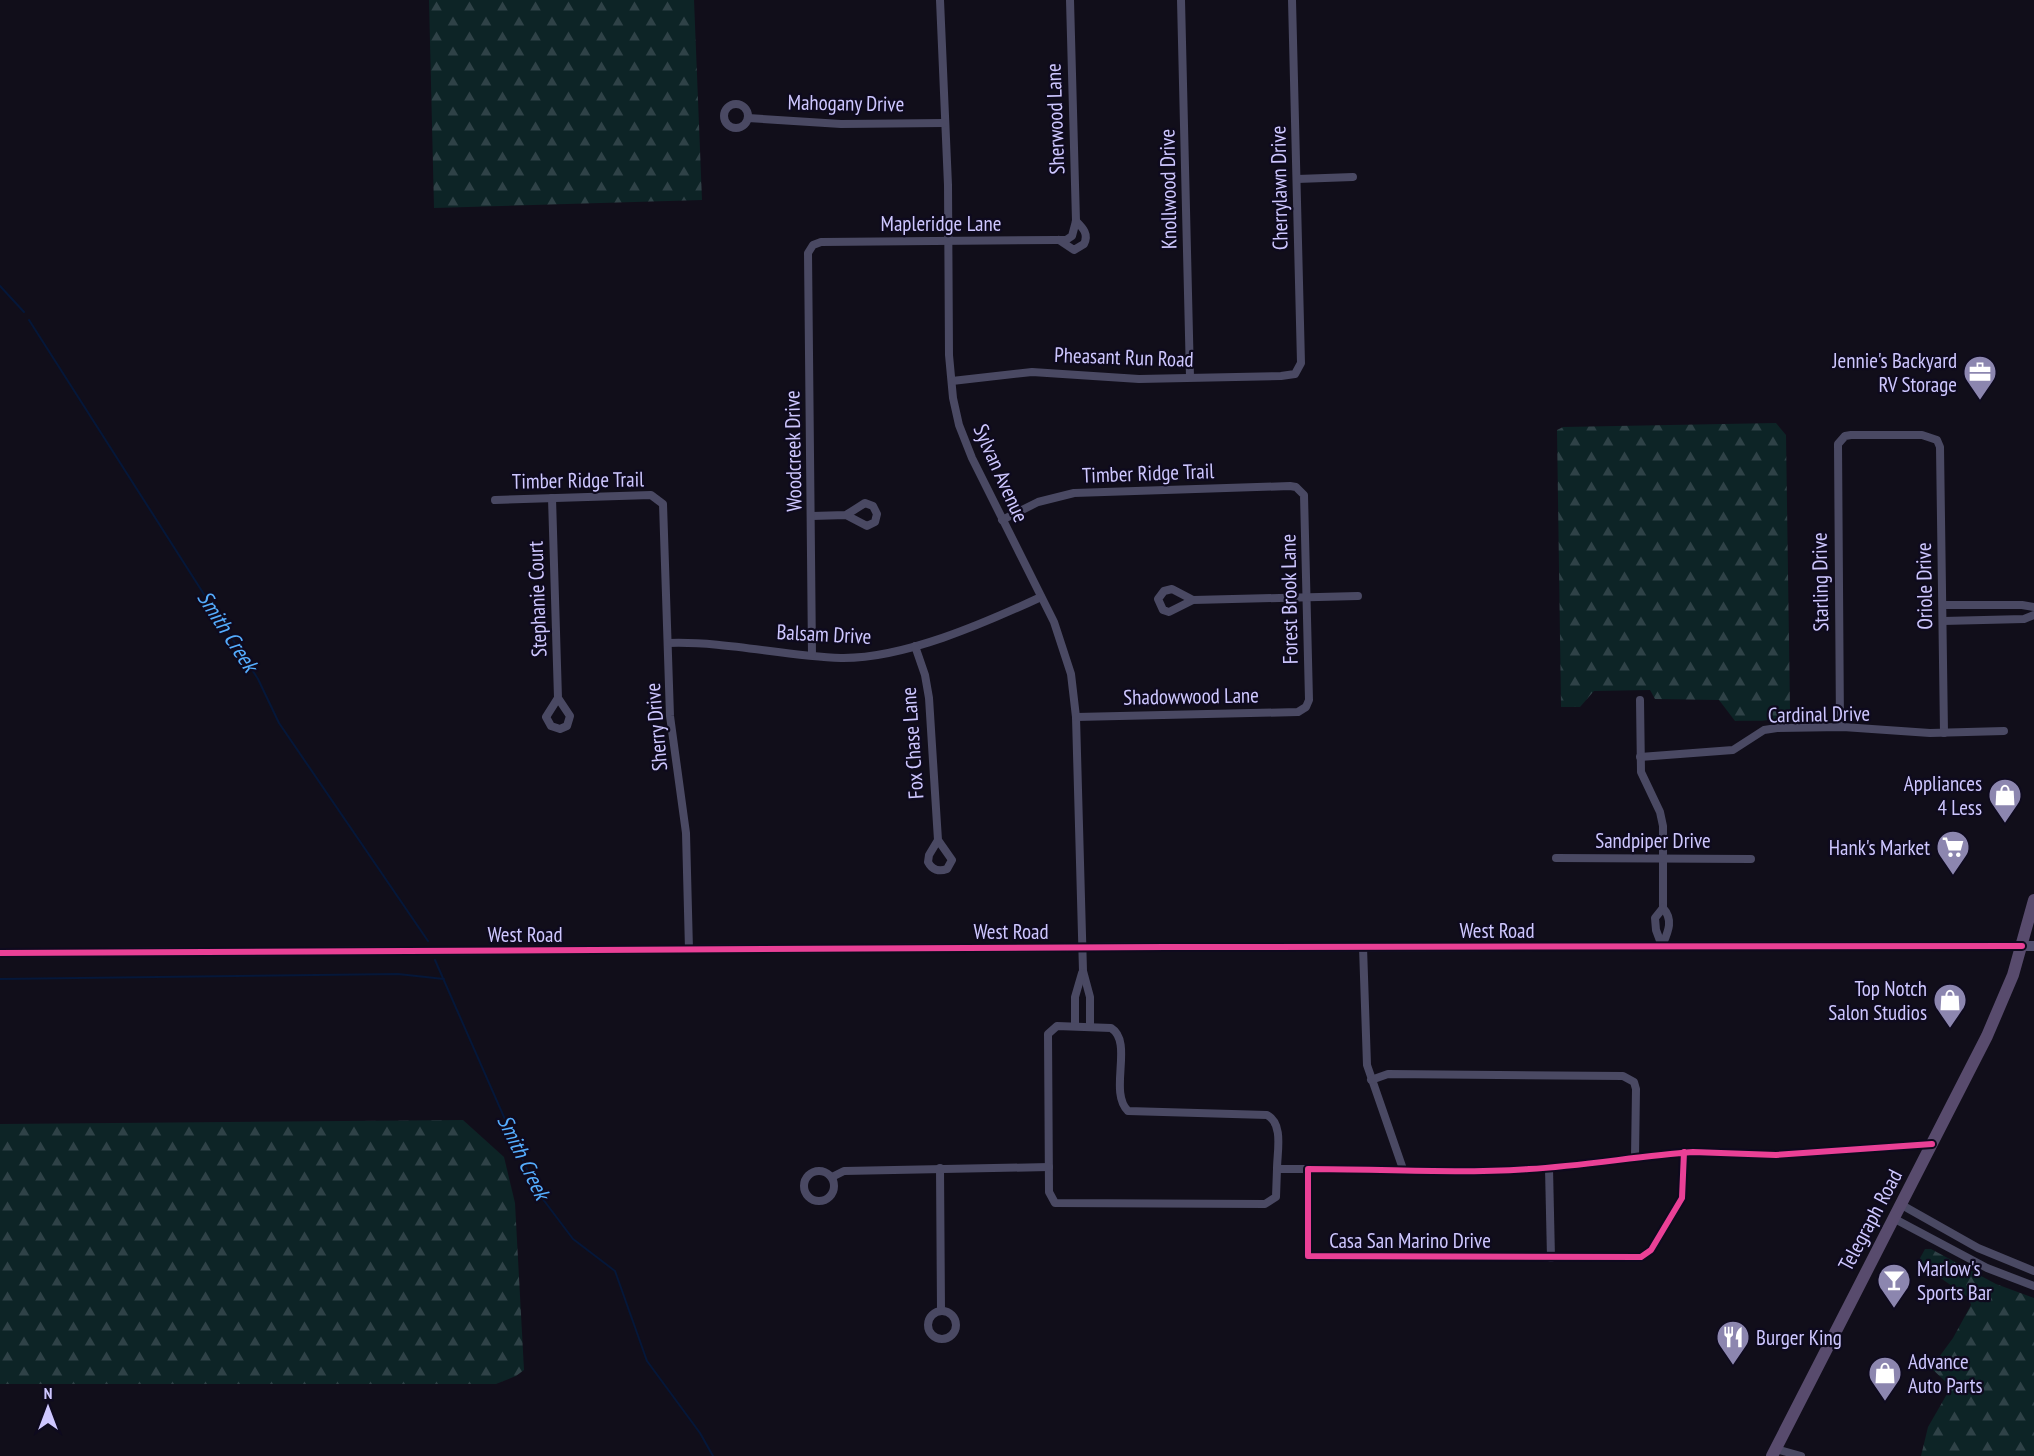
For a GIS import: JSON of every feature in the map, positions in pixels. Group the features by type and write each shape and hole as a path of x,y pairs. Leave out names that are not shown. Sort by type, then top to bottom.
{"main road":[{"name":"Telegraph Road","path":"1774,1452 1992,1025 2028,946 2034,900"}],"street":[{"name":"Sylvan Avenue","path":"939,0 951,381 963,439 1041,597 1067,657 1076,717 1083,971"},
{"name":"Sherwood Lane","path":"1070,0 1076,221 1072,236"},
{"name":"Knollwood Drive","path":"1181,0 1190,377"},
{"name":"Cherrylawn Drive","path":"1292,0 1301,363 1295,374"},
{"name":"Mahogany Drive","path":"748,118 841,124 944,123"},
{"path":"1297,179 1353,177"},
{"path":"1059,240 1074,250 1084,244 1087,237 1085,231 1076,221"},
{"name":"Mapleridge Lane","path":"810,248 821,242 1059,240 1072,236"},
{"name":"Woodcreek Drive","path":"810,248 807,256 812,655"},
{"name":"Pheasant Run Road","path":"951,381 1032,372 1130,378 1295,374"},
{"name":"Oriole Drive","path":"1842,439 1851,435 1922,435 1937,440 1940,450 1944,733"},
{"name":"Starling Drive","path":"1839,727 1837,448 1842,439"},
{"name":"Timber Ridge Trail","path":"1002,520 1038,502 1074,493 1290,486 1301,490"},
{"name":"Forest Brook Lane","path":"1301,490 1305,500 1309,700 1306,707"},
{"name":"Timber Ridge Trail","path":"495,500 651,495 660,500"},
{"name":"Stephanie Court","path":"552,498 558,698"},
{"name":"Sherry Drive","path":"660,500 664,510 671,724 687,833 689,950"},
{"path":"812,516 846,515"},
{"path":"1193,600 1358,596"},
{"name":"Balsam Drive","path":"668,643 714,643 812,655 874,656 915,646 1041,597"},
{"path":"1943,604 2034,607"},
{"path":"1943,621 2024,619 2034,615"},
{"name":"Fox Chase Lane","path":"915,646 929,698 938,840"},
{"path":"1640,700 1641,772 1662,819 1663,908 1655,918 1656,930 1662,946"},
{"name":"Shadowwood Lane","path":"1076,717 1298,712 1306,707"},
{"name":"Cardinal Drive","path":"1640,757 1732,750 1764,730 1839,727 1944,733 2004,731"},
{"name":"Sandpiper Drive","path":"1556,858 1751,859"},
{"path":"1662,946 1670,924 1668,914 1663,908"},
{"path":"1363,946 1366,1054 1371,1080 1403,1169"},
{"name":"West Road","path":"0,953 1363,946 2028,946"},
{"path":"1083,971 1090,997 1090,1026"},
{"path":"1075,1026 1075,997 1083,971"},
{"path":"1056,1026 1075,1026 1111,1028 1119,1035 1121,1098 1126,1110 1133,1113 1267,1115 1275,1120 1278,1128 1276,1197 1265,1204 1063,1205 1055,1203 1050,1197 1048,1167 1046,1038 1056,1026"},
{"path":"1371,1080 1388,1074 1623,1076 1634,1082 1636,1089 1635,1157"},
{"path":"1277,1169 1549,1168 1684,1152 1720,1151 1776,1155 1932,1144"},
{"name":"Casa San Marino Drive","path":"1308,1169 1308,1256 1634,1258 1647,1254 1682,1198 1684,1152"},
{"path":"832,1177 844,1171 1048,1167"},
{"path":"940,1168 941,1310"},
{"path":"1549,1168 1551,1258"},
{"path":"819,1170 832,1177 834,1191 828,1198 814,1200 806,1193 804,1183 809,1174 819,1170"},
{"path":"1900,1204 1978,1248 2034,1271"},
{"path":"1893,1218 1972,1260 2034,1286"},
{"path":"1972,1260 1978,1248"},
{"path":"1774,1452 1801,1456"}],"green space":[{"path":"429,0 694,0 702,200 434,208"},
{"path":"1776,423 1786,435 1790,710 1772,719 1735,721 1719,700 1655,699 1650,690 1594,691 1580,707 1561,707 1557,430 1563,427"},
{"path":"463,1120 504,1157 515,1203 524,1370 516,1376 496,1384 0,1384 0,1124"},
{"path":"1925,1249 1931,1249 1996,1284 2034,1298 2034,1456 1921,1456 1928,1427 1947,1394 1946,1382 1931,1368 1953,1338 1971,1305 1969,1298 1922,1265 1919,1260"}],"waterway":[{"name":"Smith Creek","path":"0,286 24,312"},
{"name":"Smith Creek","path":"29,320 258,679 279,723 428,941"},
{"name":"Smith Creek","path":"435,960 536,1190 573,1239 615,1271 647,1361 700,1433 713,1456"},
{"path":"0,979 398,974 444,979"}],"cycle path":[{"path":"0,953 1166,947 2022,946"},
{"path":"1684,1152 1682,1198 1651,1250 1641,1257 1308,1256 1308,1169 1501,1170 1550,1168 1652,1156 1672,1154 1693,1152 1776,1155 1932,1144"}],"place":[{"name":"Jennie's Backyard RV Storage","path":"1980,401"},
{"name":"Appliances 4 Less","path":"2005,824"},
{"name":"Hank's Market","path":"1953,876"},
{"name":"Top Notch Salon Studios","path":"1950,1029"},
{"name":"Marlow's Sports Bar","path":"1894,1309"},
{"name":"Burger King","path":"1733,1366"},
{"name":"Advance Auto Parts","path":"1885,1402"}]}
